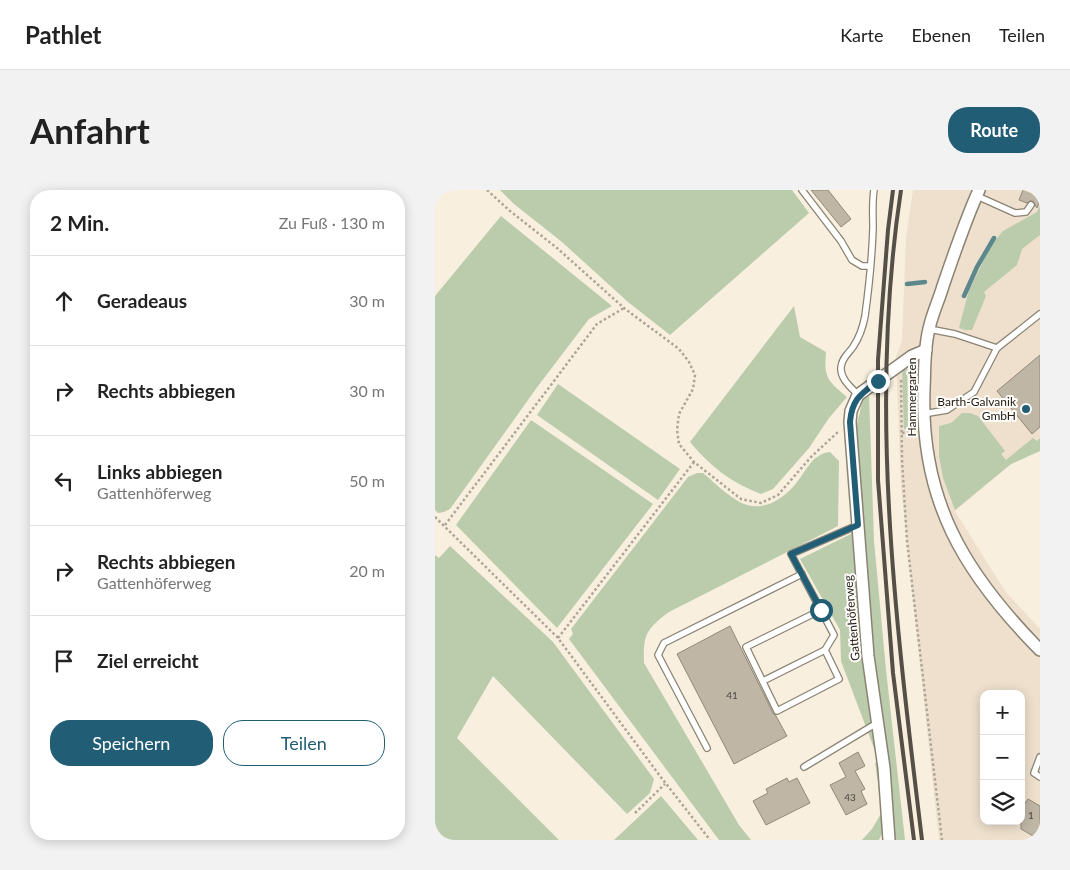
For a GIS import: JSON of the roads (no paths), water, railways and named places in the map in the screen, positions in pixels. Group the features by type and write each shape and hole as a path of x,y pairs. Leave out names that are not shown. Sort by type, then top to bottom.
{"street":[{"path":"858,395 911,356 926,350 929,329 953,257 978,193"},
{"name":"Hammergarten","path":"926,350 923,414 929,464 941,510 968,563 985,589 1019,629 1040,650"},
{"name":"Gattenhöferweg","path":"858,395 851,411 850,422 869,656 884,768 889,840"}],"lane":[{"path":"802,190 841,241 852,260 862,266 870,266"},
{"path":"858,395 847,384 842,374 841,366 844,358 853,348 861,333 865,317 870,266 873,190"},
{"path":"978,193 1015,213 1026,212 1031,205"},
{"path":"923,414 947,410 974,392 997,348 1040,314"},
{"path":"929,329 955,334 997,348"},
{"path":"763,682 825,650 834,635 791,554 858,525"},
{"path":"707,748 658,655 664,643 802,574"},
{"path":"821,610 746,647 777,711 839,679 825,650"},
{"path":"804,767 877,723"},
{"path":"1040,757 1034,773 1040,777"}],"waterway":[{"path":"964,296 977,267 994,238"},
{"path":"907,284 925,282"}],"railway":[{"path":"893,190 878,360 878,480 893,673 914,840"},
{"path":"901,190 891,271 887,352 886,434 895,597 922,840"}],"place":[{"name":"Barth-Galvanik GmbH","path":"1026,409"}]}
